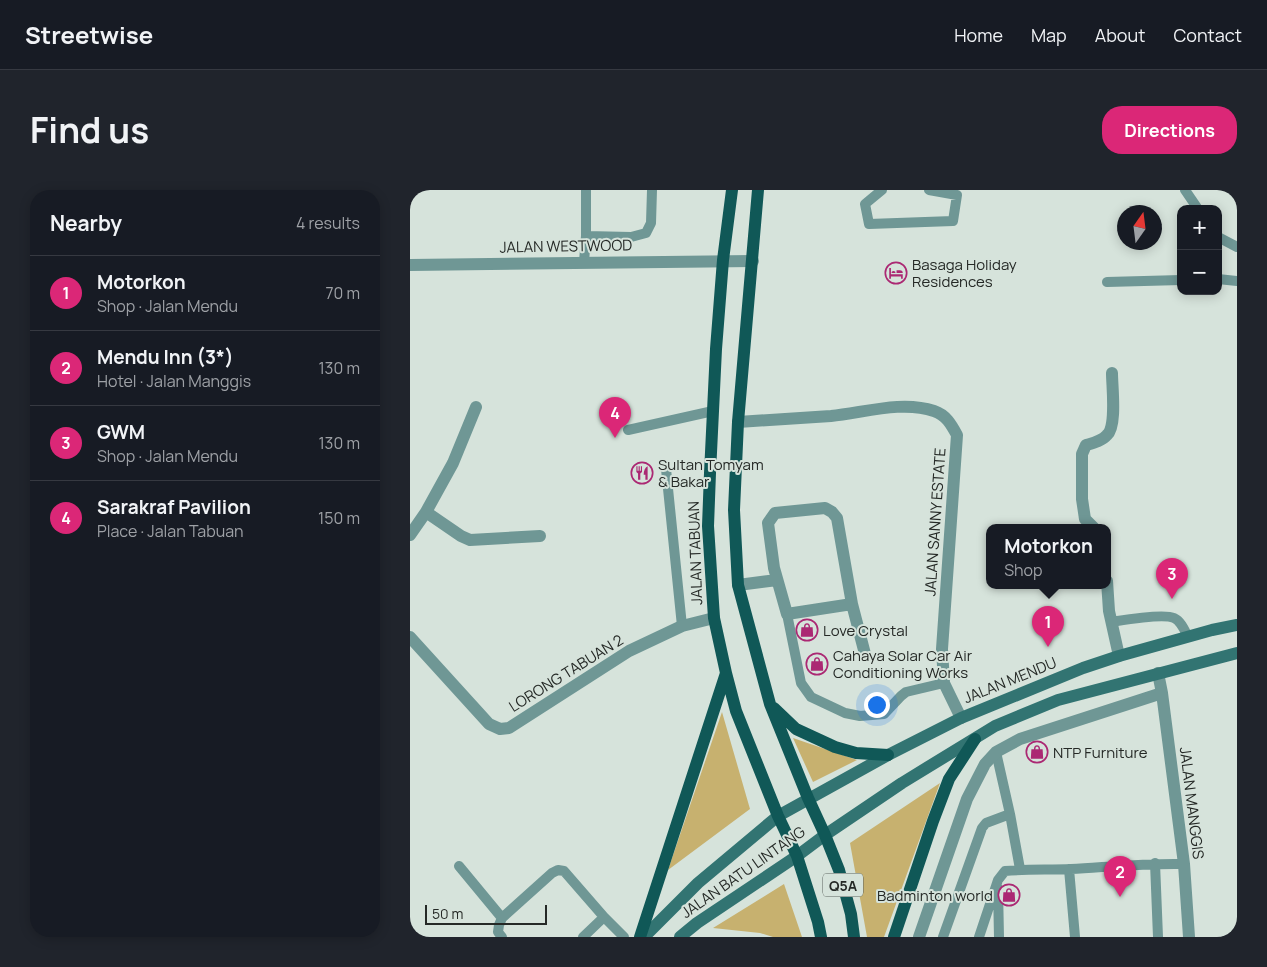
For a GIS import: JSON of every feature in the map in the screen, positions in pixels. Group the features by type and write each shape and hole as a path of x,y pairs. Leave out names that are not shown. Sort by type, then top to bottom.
{"main road":[{"name":"JALAN TABUAN","path":"732,190 723,260 716,349 708,526 714,618 736,711 778,816 797,856 821,937"},
{"path":"758,190 738,422 734,510 738,584 770,704 825,835 902,783 995,726 1058,700 1237,652"},
{"name":"JALAN MENDU","path":"808,798 961,718 1083,668 1212,630 1237,625"},
{"path":"640,937 726,674"},
{"path":"770,704 796,729 835,747 856,753 888,755"},
{"path":"894,937 949,779 975,739"},
{"name":"JALAN BATU LINTANG","path":"644,937 698,883 778,816 808,798"},
{"name":"JALAN BATU LINTANG","path":"680,937 697,923 825,835"},
{"name":"Q5A","path":"825,835 839,870 851,914 854,937"}],"street":[{"name":"JALAN WESTWOOD","path":"410,265 753,261"},
{"path":"1090,524 1085,519 1082,498 1082,454 1086,446 1103,439 1109,434 1114,416 1112,373"},
{"path":"410,535 426,512 453,463 476,407"},
{"name":"JALAN SANNY ESTATE","path":"738,422 833,415 889,407 921,408 936,411 948,419 957,435 942,649 944,683 961,718"},
{"path":"852,604 787,614 777,580 768,523 775,512 825,508 837,518 852,604 865,654"},
{"path":"426,512 470,540 540,536"},
{"path":"738,584 777,580"},
{"path":"1107,589 1108,611 1119,656"},
{"name":"LORONG TABUAN 2","path":"410,637 489,724 500,729 510,728 629,651 682,626 714,618"},
{"name":"JALAN MANGGIS","path":"1158,673 1184,864 1189,937"},
{"path":"919,937 967,799 985,764 996,752 1020,739 1162,693"}],"lane":[{"path":"584,262 586,190"},
{"path":"586,236 631,237 646,233 652,223 652,190"},
{"path":"882,190 866,204 869,224 953,221 957,195 929,190"},
{"path":"1185,190 1195,205"},
{"path":"1222,239 1237,247"},
{"path":"1222,279 1237,281"},
{"path":"1107,282 1177,280"},
{"path":"628,430 713,411"},
{"path":"666,469 682,626"},
{"path":"787,614 801,683 811,697 845,713 860,716 884,714 906,692 944,683"},
{"path":"1111,622 1156,616 1174,618 1182,625 1188,637"},
{"path":"996,752 1020,869"},
{"path":"943,937 982,828 986,822 1010,814"},
{"path":"1154,864 1158,937"},
{"path":"978,937 998,880 1005,871 1184,864"},
{"path":"459,866 502,918"},
{"path":"1069,869 1075,937"},
{"path":"502,937 498,932 498,925 502,918 552,873 558,870 564,871 624,937"},
{"path":"998,880 999,937"},
{"path":"583,937 604,917"}],"shaded area":[{"path":"722,712 750,809 668,870"},
{"path":"793,738 857,760 813,782"},
{"path":"940,783 884,937 867,937 850,843"},
{"path":"784,884 802,937 773,937 760,933 713,928"}],"place":[{"name":"Basaga Holiday Residences","path":"896,273"},
{"name":"Sarakraf Pavilion","path":"615,438"},
{"name":"Sultan Tomyam & Bakar","path":"642,473"},
{"name":"GWM","path":"1172,599"},
{"name":"Love Crystal","path":"807,630"},
{"name":"Motorkon","path":"1048,647"},
{"name":"Cahaya Solar Car Air Conditioning Works","path":"817,664"},
{"name":"NTP Furniture","path":"1037,752"},
{"name":"Badminton world","path":"1009,895"},
{"name":"Mendu Inn (3*)","path":"1120,897"}]}
